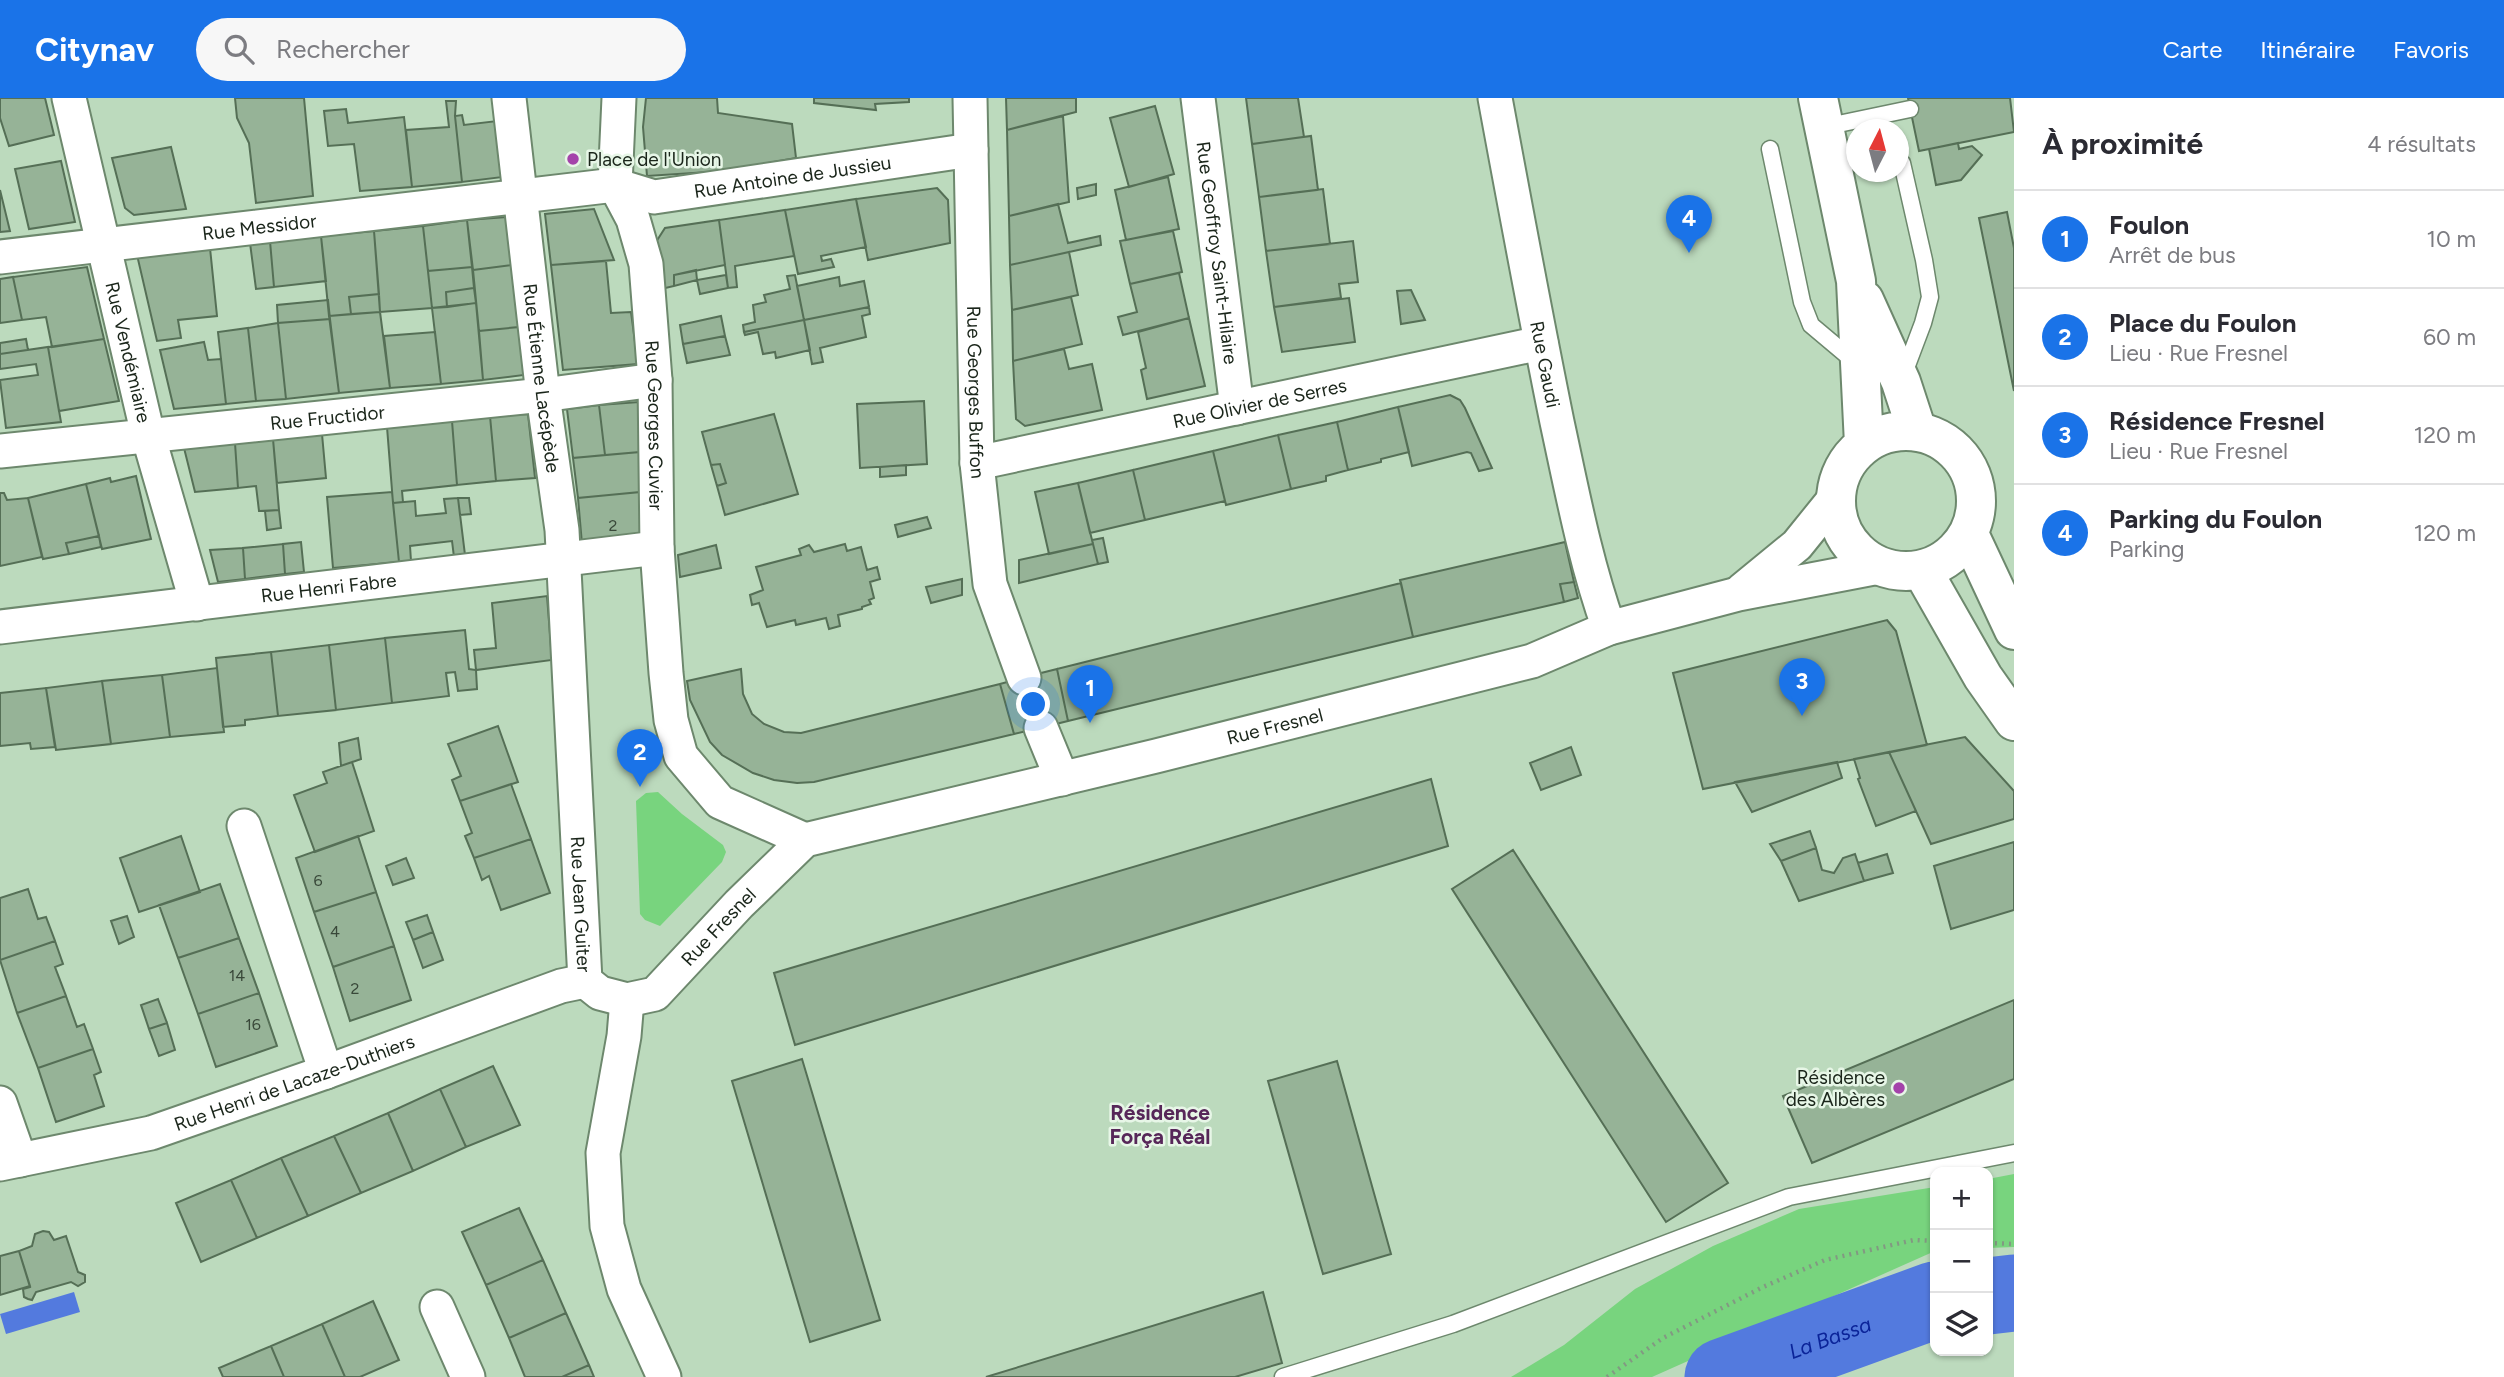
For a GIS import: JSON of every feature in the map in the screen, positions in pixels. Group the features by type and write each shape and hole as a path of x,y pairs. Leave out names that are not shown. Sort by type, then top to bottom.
{"street":[{"name":"Rue Vendémiaire","path":"69,98 148,435 197,604"},
{"path":"509,98 519,197 615,186 619,98"},
{"name":"Rue Georges Buffon","path":"970,98 977,463 990,584 1024,678"},
{"name":"Rue Geoffroy Saint-Hilaire","path":"1198,98 1237,408"},
{"name":"Rue Gaudi","path":"1495,98 1577,519 1596,594 1609,628"},
{"path":"1821,113 1856,281 1864,444"},
{"name":"Rue Antoine de Jussieu","path":"615,186 654,197 971,150"},
{"name":"Rue Georges Cuvier","path":"615,186 633,219 646,264 655,380 657,548 671,720 681,756 720,802 805,840"},
{"name":"Rue Messidor","path":"0,257 519,197"},
{"name":"Rue Étienne Lacépède","path":"519,197 564,558"},
{"path":"1856,281 1901,382 1917,431"},
{"name":"Rue Olivier de Serres","path":"977,463 1541,343"},
{"name":"Rue Fructidor","path":"0,451 543,395 655,380"},
{"path":"1917,431 1938,438 1956,451 1969,470 1976,490 1976,513 1969,534 1957,551 1941,563 1922,570 1900,572 1879,567 1860,556 1846,539 1838,520 1835,498 1839,477 1849,459 1864,444 1880,435 1917,431"},
{"name":"Rue Fresnel","path":"1738,594 1797,545 1835,498"},
{"path":"1969,534 2014,630"},
{"name":"Rue Henri Fabre","path":"0,628 657,548"},
{"name":"Rue Jean Guiter","path":"564,558 585,981 600,993 627,1000"},
{"name":"Rue Fresnel","path":"627,1000 655,994 739,904 805,840 1062,779 1532,661 1609,628 1738,594 1879,567"},
{"path":"1922,570 1983,677 2014,720"},
{"path":"1041,728 1062,779"},
{"path":"244,826 326,1072"},
{"name":"Rue Henri de Lacaze-Duthiers","path":"10,1162 151,1133 561,986 585,981"},
{"path":"627,1000 624,1036 603,1153 607,1226 624,1289 664,1377"},
{"path":"0,1103 10,1162"},
{"path":"437,1307 466,1376"}],"lane":[{"path":"1821,113 1910,109"},
{"path":"1770,149 1797,281 1811,325 1860,366"},
{"path":"1901,382 1930,297 1906,182"},
{"path":"1283,1377 1453,1324 1789,1197 2014,1153"}],"path":[{"path":"1607,1377 1663,1338 1825,1259 1914,1240 1930,1241"},
{"path":"1993,1243 2014,1244"}],"green space":[{"path":"658,792 723,845 726,852 722,862 660,926 645,920 640,914 636,801 646,793"},
{"path":"2014,1174 2014,1247 1993,1248 1993,1178"},
{"path":"1930,1188 1930,1253 1652,1377 1511,1377 1564,1345 1635,1289 1713,1246 1799,1209"}],"water":[{"path":"74,1292 80,1312 6,1334 0,1314"}],"building":[{"path":"0,98 45,98 54,135 9,146 0,118"},
{"path":"235,98 304,98 313,196 256,203 249,143 237,118"},
{"path":"646,98 717,98 718,113 792,124 796,158 724,171 647,176 643,127"},
{"path":"814,98 909,98 909,102 875,104 876,110 814,103"},
{"path":"1006,98 1076,98 1076,112 1007,130"},
{"path":"1246,98 1298,98 1304,137 1252,144"},
{"path":"1908,98 2010,98 2014,132 1919,151"},
{"path":"446,101 456,101 455,116 462,182 412,187 406,130 449,127"},
{"path":"1155,106 1174,174 1129,187 1110,118"},
{"path":"346,109 348,123 404,117 412,187 360,191 354,144 328,146 324,111"},
{"path":"462,115 464,125 497,121 503,177 462,182 455,116"},
{"path":"1063,116 1069,202 1009,216 1007,130"},
{"path":"1311,136 1318,190 1259,197 1252,144"},
{"path":"1958,143 1959,149 1972,146 1982,155 1961,180 1936,185 1929,149"},
{"path":"171,147 186,209 134,215 125,208 112,158"},
{"path":"61,161 75,222 29,229 15,169"},
{"path":"1168,177 1179,229 1126,240 1115,190"},
{"path":"1096,184 1096,195 1078,199 1077,188"},
{"path":"937,188 948,200 950,243 868,260 856,199"},
{"path":"1323,189 1330,244 1266,251 1259,197"},
{"path":"0,190 10,231 0,232"},
{"path":"856,199 866,247 821,256 822,261 831,259 834,267 798,274 785,210"},
{"path":"1058,204 1068,243 1100,236 1101,245 1010,265 1009,216"},
{"path":"594,209 614,260 551,265 545,214"},
{"path":"785,210 794,256 735,266 737,287 728,288 719,220"},
{"path":"2007,212 2014,248 2014,391 1979,218"},
{"path":"507,217 512,265 473,270 467,220"},
{"path":"467,220 472,267 428,271 423,226"},
{"path":"719,220 725,265 674,275 674,286 661,289 656,242 665,228"},
{"path":"423,226 432,308 380,312 374,231"},
{"path":"374,231 379,294 349,297 351,314 329,316 321,236"},
{"path":"1173,231 1182,272 1130,284 1120,241"},
{"path":"321,236 326,281 274,287 270,241"},
{"path":"270,241 274,287 256,289 250,243"},
{"path":"1353,241 1358,282 1339,284 1341,298 1274,307 1266,251"},
{"path":"210,248 217,316 178,320 181,338 157,341 137,255"},
{"path":"1069,252 1078,295 1012,310 1010,265"},
{"path":"606,261 611,313 631,312 638,364 563,370 551,265"},
{"path":"512,265 519,327 479,331 473,270"},
{"path":"87,267 104,339 52,347 46,317 22,320 13,277"},
{"path":"472,267 474,288 446,292 447,307 432,308 428,271"},
{"path":"696,270 697,280 674,286 674,275"},
{"path":"1179,273 1189,318 1123,335 1118,317 1137,312 1130,284"},
{"path":"726,275 728,288 700,294 697,280"},
{"path":"795,275 804,320 744,332 743,325 755,322 753,305 766,302 764,295 790,289 787,276"},
{"path":"13,277 22,320 0,323 0,279"},
{"path":"839,277 840,286 864,281 869,307 804,320 797,286"},
{"path":"474,288 476,303 447,307 446,292"},
{"path":"1411,290 1425,320 1401,324 1397,291"},
{"path":"379,294 380,312 351,314 349,297"},
{"path":"1071,297 1082,344 1013,361 1012,310"},
{"path":"1349,298 1355,342 1282,352 1274,307"},
{"path":"328,300 330,319 278,323 277,305"},
{"path":"476,303 483,380 441,384 432,308"},
{"path":"869,307 870,314 862,316 866,337 820,348 823,362 812,364 804,320"},
{"path":"380,312 390,388 339,393 329,316"},
{"path":"721,316 725,336 683,344 680,325"},
{"path":"1189,318 1205,386 1147,399 1141,370 1146,368 1138,332"},
{"path":"330,319 339,393 286,399 278,323"},
{"path":"804,320 810,350 776,358 775,352 763,354 758,332 745,335 744,332"},
{"path":"278,323 286,399 256,401 248,328"},
{"path":"519,327 524,375 483,380 479,331"},
{"path":"248,328 256,401 226,404 218,332"},
{"path":"435,332 441,384 390,388 384,336"},
{"path":"725,336 730,355 687,363 683,344"},
{"path":"26,339 28,350 0,354 0,343"},
{"path":"104,339 119,401 59,411 48,347"},
{"path":"204,342 208,360 221,359 226,404 174,409 160,350"},
{"path":"48,347 61,422 6,428 0,380 38,375 36,364 0,369 0,354"},
{"path":"1064,349 1069,369 1092,364 1102,410 1025,426 1016,419 1013,361"},
{"path":"1450,395 1460,400 1465,408 1492,468 1479,471 1471,453 1467,452 1412,466 1398,407"},
{"path":"924,401 927,464 860,468 857,404"},
{"path":"639,402 640,452 605,455 599,405"},
{"path":"599,405 605,455 573,458 567,409"},
{"path":"1398,407 1409,452 1348,470 1337,422"},
{"path":"528,414 535,478 496,481 490,416"},
{"path":"774,414 798,494 725,515 717,486 726,483 720,464 711,465 702,432"},
{"path":"490,416 496,481 457,485 452,421"},
{"path":"452,421 457,485 402,491 403,502 393,503 387,427"},
{"path":"1337,422 1348,470 1326,476 1326,481 1291,489 1278,435"},
{"path":"322,434 326,478 277,483 273,439"},
{"path":"1278,435 1291,489 1226,505 1213,451"},
{"path":"273,439 279,510 259,511 256,486 238,488 235,443"},
{"path":"235,443 238,488 195,492 184,448"},
{"path":"1213,451 1225,501 1145,520 1133,470"},
{"path":"640,452 640,492 578,498 573,458"},
{"path":"720,464 726,483 717,486 711,465"},
{"path":"906,465 906,475 880,477 880,467"},
{"path":"1133,470 1145,520 1090,533 1078,483"},
{"path":"136,476 151,539 102,549 86,484 110,478 111,482"},
{"path":"1078,483 1093,544 1049,554 1035,492"},
{"path":"86,484 99,536 66,543 69,554 43,559 28,498"},
{"path":"392,492 399,562 333,568 327,497"},
{"path":"640,492 641,538 582,544 578,498"},
{"path":"0,493 4,493 7,500 28,498 42,557 0,566"},
{"path":"458,498 465,555 454,557 452,541 410,546 411,561 399,562 393,503 415,501 416,516 446,513 444,499"},
{"path":"458,498 469,498 471,514 460,515"},
{"path":"279,510 281,528 267,530 265,511"},
{"path":"927,517 931,528 898,537 895,525"},
{"path":"99,536 101,547 69,554 66,543"},
{"path":"1103,538 1108,562 1098,564 1092,540"},
{"path":"301,542 304,572 285,574 283,544"},
{"path":"1565,542 1574,582 1560,584 1564,602 1413,637 1400,580"},
{"path":"283,544 285,574 245,579 243,548"},
{"path":"845,544 847,551 861,547 867,570 877,567 880,579 870,582 874,598 869,600 871,604 838,615 840,626 829,629 826,618 796,625 795,620 767,627 759,603 752,605 750,595 763,590 756,567 801,555 799,549 809,545 814,552"},
{"path":"1093,544 1098,564 1019,583 1019,560"},
{"path":"716,545 721,568 680,577 678,555"},
{"path":"243,548 245,579 218,582 210,550"},
{"path":"962,579 962,595 931,603 926,587"},
{"path":"1574,582 1578,598 1564,602 1560,584"},
{"path":"1401,583 1413,637 1068,721 1057,669"},
{"path":"547,596 552,660 476,670 474,650 496,648 492,603"},
{"path":"1887,620 1896,631 1927,745 1703,789 1673,673"},
{"path":"465,630 469,669 476,670 477,689 458,691 455,672 446,673 449,696 392,703 385,638"},
{"path":"385,638 392,703 336,710 329,645"},
{"path":"329,645 336,710 278,716 271,652"},
{"path":"271,652 278,716 245,720 245,725 223,727 216,658"},
{"path":"217,668 224,732 170,737 162,675"},
{"path":"741,669 743,694 752,714 764,724 784,732 801,733 1000,684 1014,734 814,782 774,780 753,773 722,755 710,742 690,700 687,681"},
{"path":"1057,669 1068,721 1044,727 1029,676"},
{"path":"162,675 170,737 111,744 102,681"},
{"path":"1029,676 1044,727 1014,734 1000,684"},
{"path":"102,681 111,744 56,750 46,688"},
{"path":"46,688 55,747 31,749 30,743 0,746 0,693"},
{"path":"498,726 518,782 460,801 452,780 461,776 448,744"},
{"path":"1965,737 2014,791 2014,819 1931,844 1889,752"},
{"path":"358,738 361,759 341,766 339,743"},
{"path":"1571,747 1581,775 1541,790 1530,763"},
{"path":"1889,752 1916,811 1876,826 1858,779 1860,778 1854,759"},
{"path":"352,762 374,831 315,852 294,795 327,783 323,772"},
{"path":"1837,762 1842,778 1752,812 1735,782"},
{"path":"1431,779 1448,846 795,1045 774,973"},
{"path":"511,784 531,839 474,858 465,836 472,833 460,801"},
{"path":"1810,831 1816,848 1781,861 1770,844"},
{"path":"181,836 200,892 139,912 120,858"},
{"path":"358,836 376,892 314,912 296,858"},
{"path":"531,839 550,893 501,910 489,876 482,880 474,858"},
{"path":"2014,842 2014,910 1951,929 1934,866"},
{"path":"1816,848 1822,870 1834,873 1843,858 1855,854 1864,881 1799,901 1781,861"},
{"path":"1513,850 1728,1183 1666,1222 1452,889"},
{"path":"1887,854 1893,873 1864,881 1858,863"},
{"path":"406,858 414,878 393,885 386,866"},
{"path":"220,884 239,938 178,958 159,905"},
{"path":"28,889 38,919 46,917 55,941 0,960 0,898"},
{"path":"376,892 394,946 333,967 314,912"},
{"path":"427,915 433,932 413,940 406,922"},
{"path":"127,916 134,937 119,944 111,921"},
{"path":"433,932 443,960 423,968 413,940"},
{"path":"239,938 259,993 198,1014 178,958"},
{"path":"55,941 63,964 55,967 66,996 17,1013 0,960"},
{"path":"394,946 411,1000 350,1021 333,967"},
{"path":"259,993 277,1046 216,1067 198,1014"},
{"path":"66,996 77,1027 84,1024 93,1049 38,1068 17,1013"},
{"path":"158,999 167,1023 149,1029 141,1005"},
{"name":"Résidence des Albères","path":"2014,1000 2014,1079 1812,1163 1783,1096"},
{"path":"167,1023 175,1050 159,1056 149,1029"},
{"path":"93,1049 101,1072 94,1075 104,1106 56,1122 38,1068"},
{"path":"802,1059 880,1320 810,1342 732,1081"},
{"path":"1337,1061 1391,1254 1323,1274 1268,1081"},
{"path":"493,1066 520,1125 466,1147 440,1089"},
{"path":"440,1089 466,1147 413,1171 388,1113"},
{"path":"388,1113 413,1171 361,1193 334,1136"},
{"path":"334,1136 361,1193 308,1216 281,1158"},
{"path":"281,1158 308,1216 257,1238 231,1180"},
{"path":"231,1180 257,1238 201,1262 176,1203"},
{"path":"519,1208 543,1260 486,1285 462,1232"},
{"path":"49,1232 54,1240 66,1236 78,1272 85,1275 85,1282 78,1286 71,1282 36,1292 32,1300 24,1297 23,1289 30,1287 19,1251 32,1246 35,1234"},
{"path":"19,1251 30,1286 0,1295 0,1256"},
{"path":"543,1260 566,1313 509,1338 486,1285"},
{"path":"1263,1292 1282,1363 1235,1377 986,1377"},
{"path":"373,1301 399,1360 360,1377 345,1377 322,1324"},
{"path":"566,1313 589,1365 562,1377 525,1377 509,1338"},
{"path":"322,1324 345,1377 284,1377 271,1346"},
{"path":"271,1346 284,1377 223,1377 219,1368"},
{"path":"589,1365 594,1377 562,1377"}],"waterway":[{"name":"La Bassa","path":"1993,1295 2014,1293"},
{"name":"La Bassa","path":"1723,1377 1930,1302"}],"tunnel":[{"path":"1024,678 1041,728"}],"place":[{"name":"Place de l'Union","path":"573,159"},
{"name":"Parking du Foulon","path":"1689,253"},
{"name":"Résidence Fresnel","path":"1802,716"},
{"name":"Foulon","path":"1090,723"},
{"name":"Place du Foulon","path":"640,787"},
{"name":"Résidence des Albères","path":"1899,1088"}],"district":[{"name":"Résidence Força Réal","path":"1160,1125"}]}
